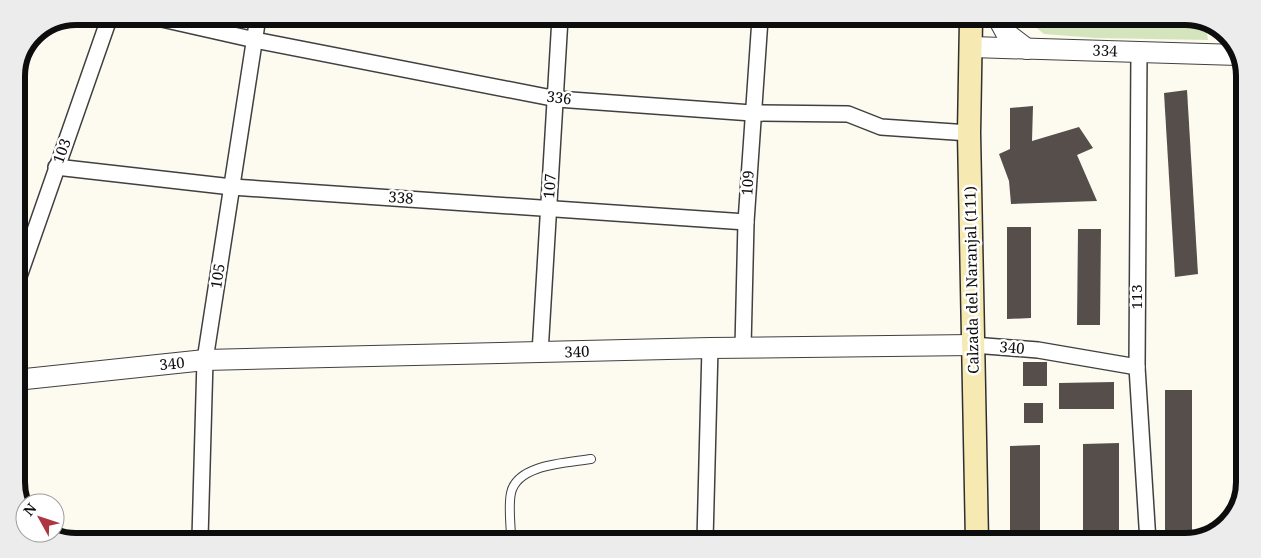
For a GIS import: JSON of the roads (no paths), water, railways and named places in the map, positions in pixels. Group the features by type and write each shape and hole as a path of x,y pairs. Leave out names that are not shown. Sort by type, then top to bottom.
{"main road":[{"name":"Calzada del Naranjal (111)","path":"971,25 970,133 977,533"}],"street":[{"name":"103","path":"25,258 107,25"},
{"name":"336","path":"188,25 255,40 557,98 752,113 848,114 881,127 970,133"},
{"name":"105","path":"200,533 205,360 257,25"},
{"name":"107","path":"540,354 548,208 557,98 560,25"},
{"name":"109","path":"743,347 746,222 759,25"},
{"path":"1002,25 1006,33 1027,49"},
{"name":"334","path":"972,47 1231,55"},
{"name":"113","path":"1139,52 1137,367 1147,533"},
{"name":"338","path":"56,167 232,187 746,222"},
{"name":"340","path":"25,379 205,360 540,354 743,347 973,345 1038,350 1137,367"},
{"path":"705,533 710,348"}],"lane":[{"path":"512,533 511,493 517,478 529,470 591,458"}]}
